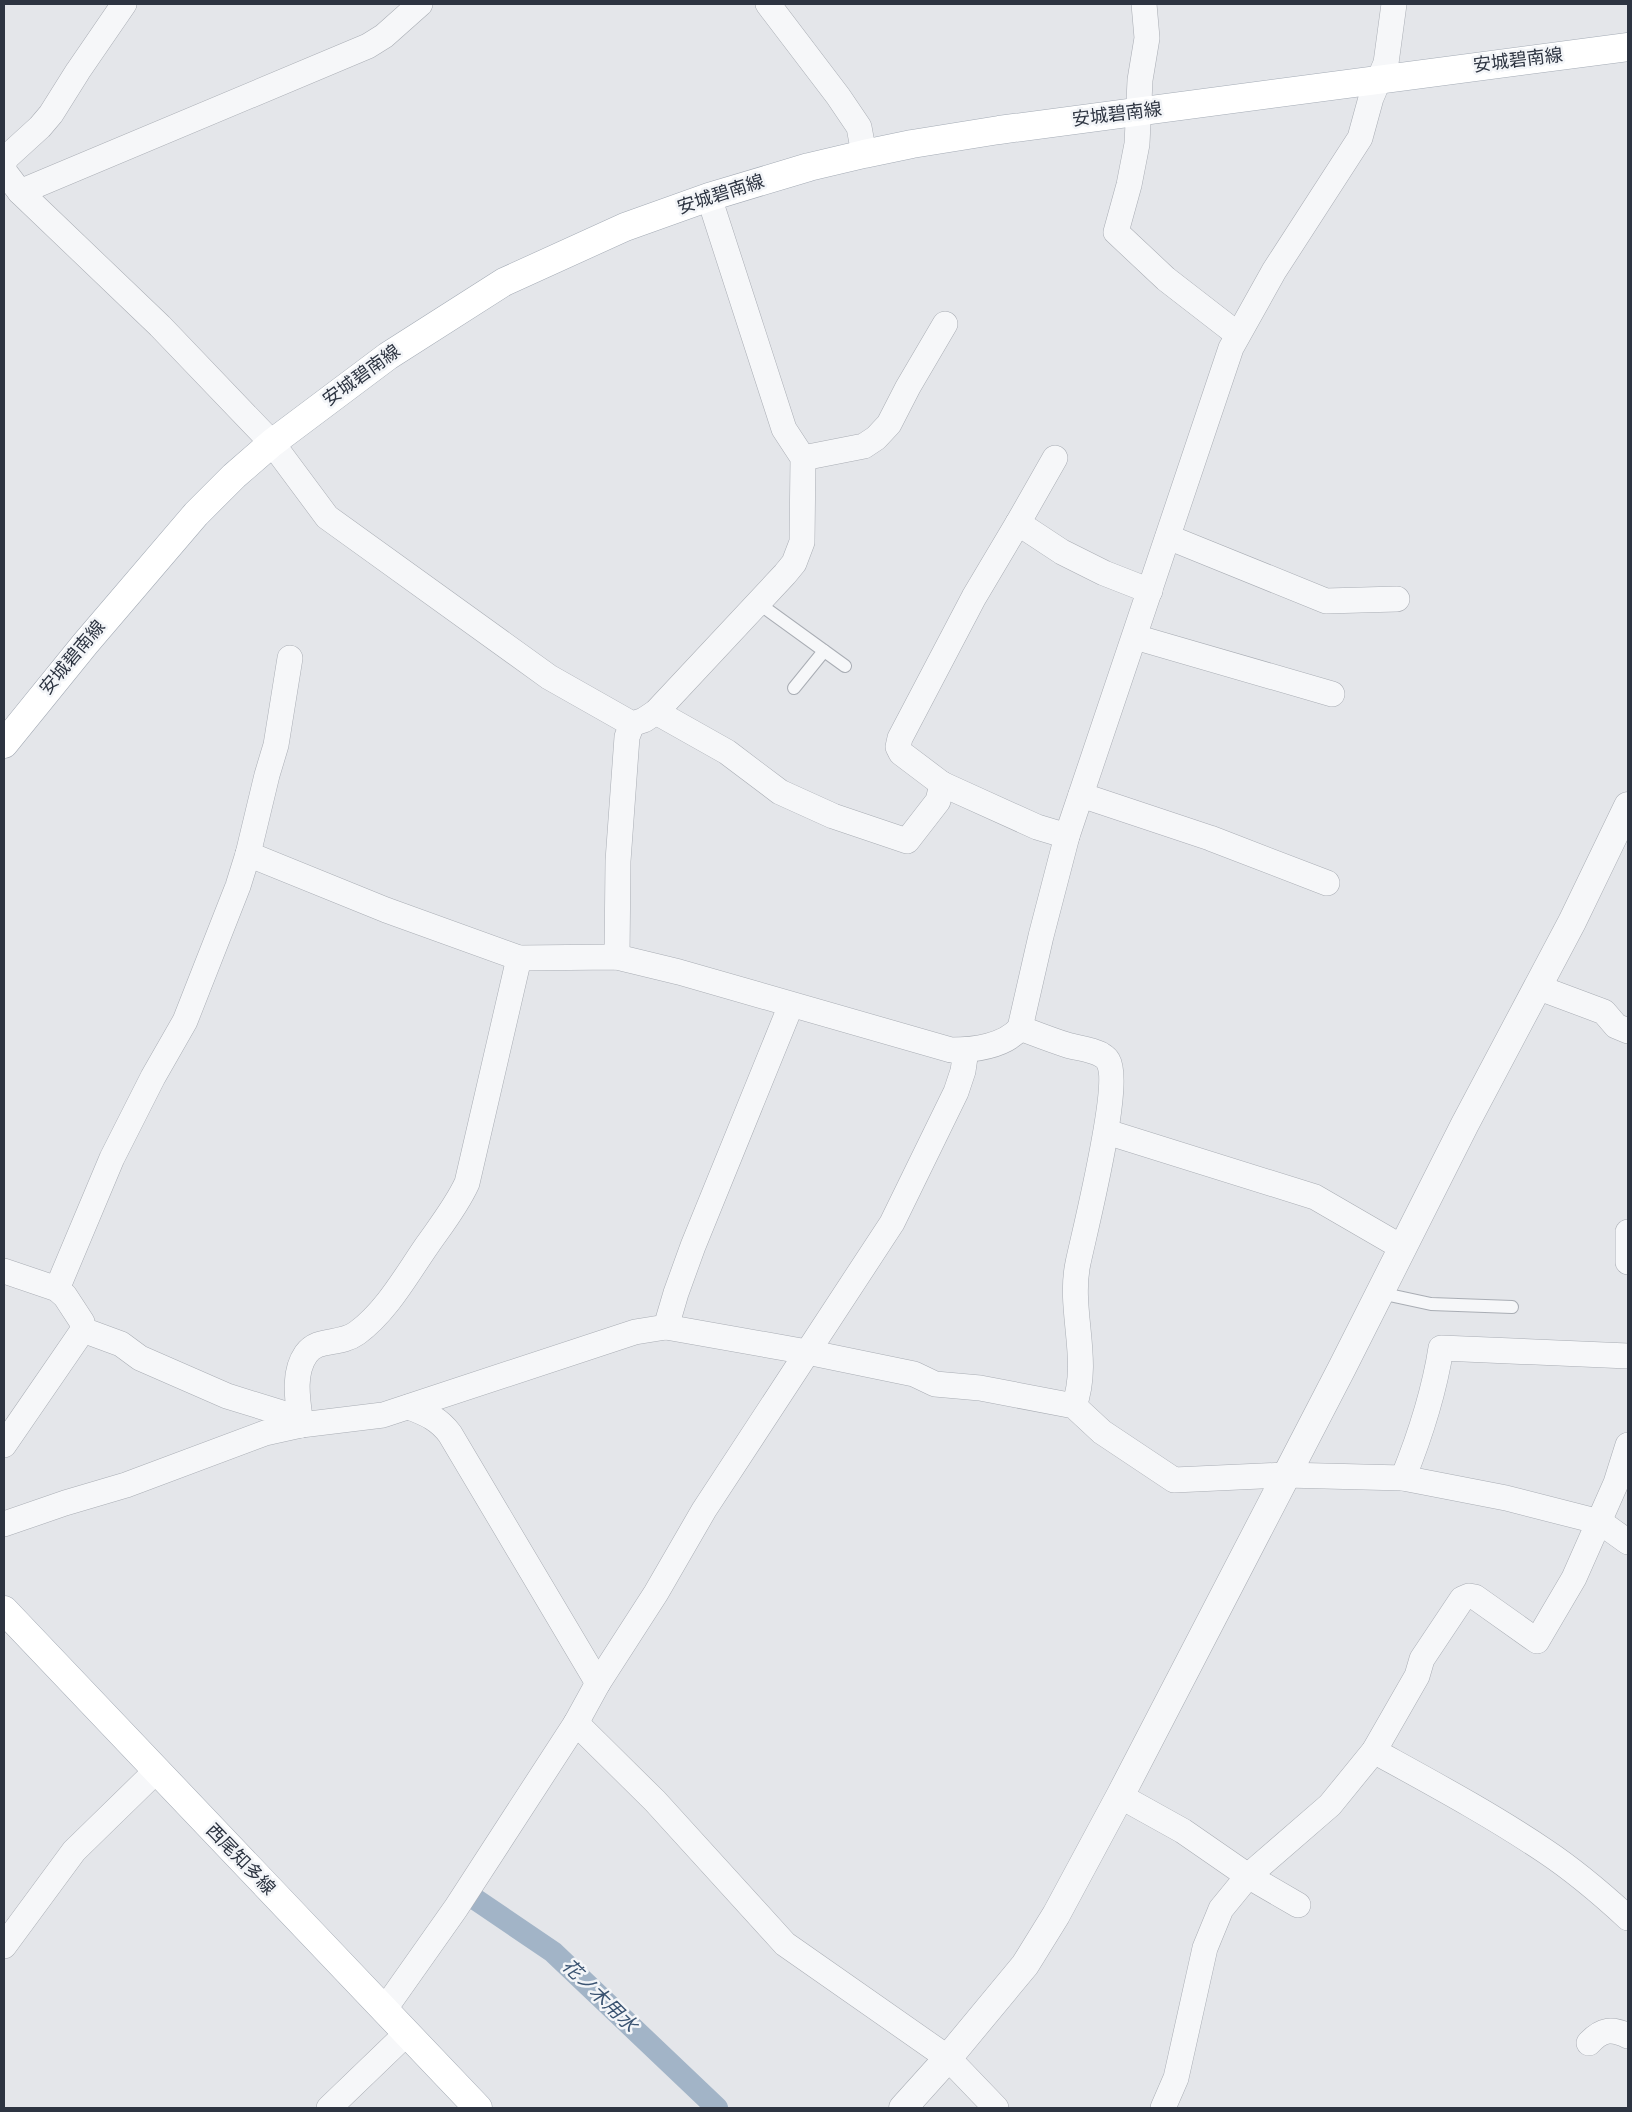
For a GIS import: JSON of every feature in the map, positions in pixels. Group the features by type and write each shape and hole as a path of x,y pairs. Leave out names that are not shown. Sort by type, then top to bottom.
{"main road":[{"name":"安城碧南線","path":"4,744 85,644 196,514 234,476 272,443 388,356 504,282 625,227 708,197 808,168 912,144 999,130 1380,80 1470,66 1628,47"},
{"name":"西尾知多線","path":"4,1610 478,2108"}],"street":[{"path":"4,164 6,158 40,127 51,114 124,4"},
{"path":"20,192 368,46 384,36 420,4"},
{"path":"768,4 838,96 859,127 864,154"},
{"path":"1144,4 1147,38 1140,80 1137,144 1129,185 1116,232 1166,279 1237,334"},
{"path":"248,854 386,910 519,958 617,957 679,972 938,1048 966,1050 1005,1040 1020,1028 1067,836 1231,348 1237,334 1274,271 1355,146 1367,117 1371,98 1386,63 1394,4"},
{"path":"4,171 20,192 160,326 272,443 327,517 549,677 632,724 644,720 656,712 794,564 802,542 803,458 784,429 708,197"},
{"path":"803,458 864,446 876,438 889,424 908,387 946,324"},
{"path":"1055,458 974,597 900,738 898,747 900,753 942,784 1037,827 1067,836"},
{"path":"1018,523 1062,552 1104,573 1150,591"},
{"path":"1168,537 1326,601 1397,599"},
{"path":"1135,637 1332,694"},
{"path":"56,1289 112,1158 153,1077 186,1021 238,886 276,745 290,658"},
{"path":"656,712 727,752 780,792 833,816 907,841 938,801 942,784"},
{"path":"617,957 618,860 627,737 632,724"},
{"path":"1081,796 1210,838 1327,883"},
{"path":"903,2108 948,2058 1025,1965 1040,1943 1120,1796 1380,1293 1465,1124 1572,922 1628,806"},
{"path":"301,1425 297,1381 306,1355 317,1345 337,1343 347,1339 357,1333 372,1319 396,1291 459,1201 467,1183 519,958"},
{"path":"1537,988 1604,1012 1616,1026 1628,1031"},
{"path":"666,1328 693,1246 791,1005"},
{"path":"1020,1028 1066,1045 1098,1053 1106,1057 1110,1063 1107,1132 1076,1273 1075,1306 1080,1357 1078,1394 1074,1406"},
{"path":"384,2010 456,1908 576,1723 598,1684 656,1593 704,1510 892,1223 956,1092 963,1071 966,1050"},
{"path":"1107,1132 1315,1197 1402,1248"},
{"path":"1628,1232 1628,1262"},
{"path":"4,1271 56,1289 65,1296 82,1322 83,1330 4,1445"},
{"path":"4,1524 126,1485 265,1433 301,1425 371,1417 408,1407 635,1332 651,1328 666,1328 807,1352 914,1374 935,1384 980,1388 1074,1406 1102,1432 1174,1480 1285,1475 1402,1478 1506,1498 1600,1522 1628,1542"},
{"path":"83,1330 121,1344 140,1358 218,1392 285,1414 301,1425"},
{"path":"1402,1478 1418,1441 1428,1411 1441,1348 1628,1356"},
{"path":"408,1407 430,1415 442,1422 598,1684"},
{"path":"1163,2108 1176,2078 1205,1948 1221,1909 1248,1876 1330,1805 1374,1751 1417,1676 1422,1659 1462,1599 1469,1596 1475,1597 1537,1641 1574,1578 1600,1522 1628,1445"},
{"path":"576,1723 655,1801 784,1944 948,2058 996,2108"},
{"path":"1374,1751 1463,1800 1546,1852 1597,1890 1628,1918"},
{"path":"4,1946 74,1851 156,1771"},
{"path":"1120,1796 1183,1831 1248,1876 1298,1905"},
{"path":"1589,2043 1596,2035 1604,2031 1614,2030 1628,2036"},
{"path":"329,2108 406,2034"}],"lane":[{"path":"758,602 845,666"},
{"path":"794,688 824,651"},
{"path":"1380,1293 1431,1304 1512,1307"}],"waterway":[{"name":"花ノ木用水","path":"472,1897 553,1952 717,2108"}]}
